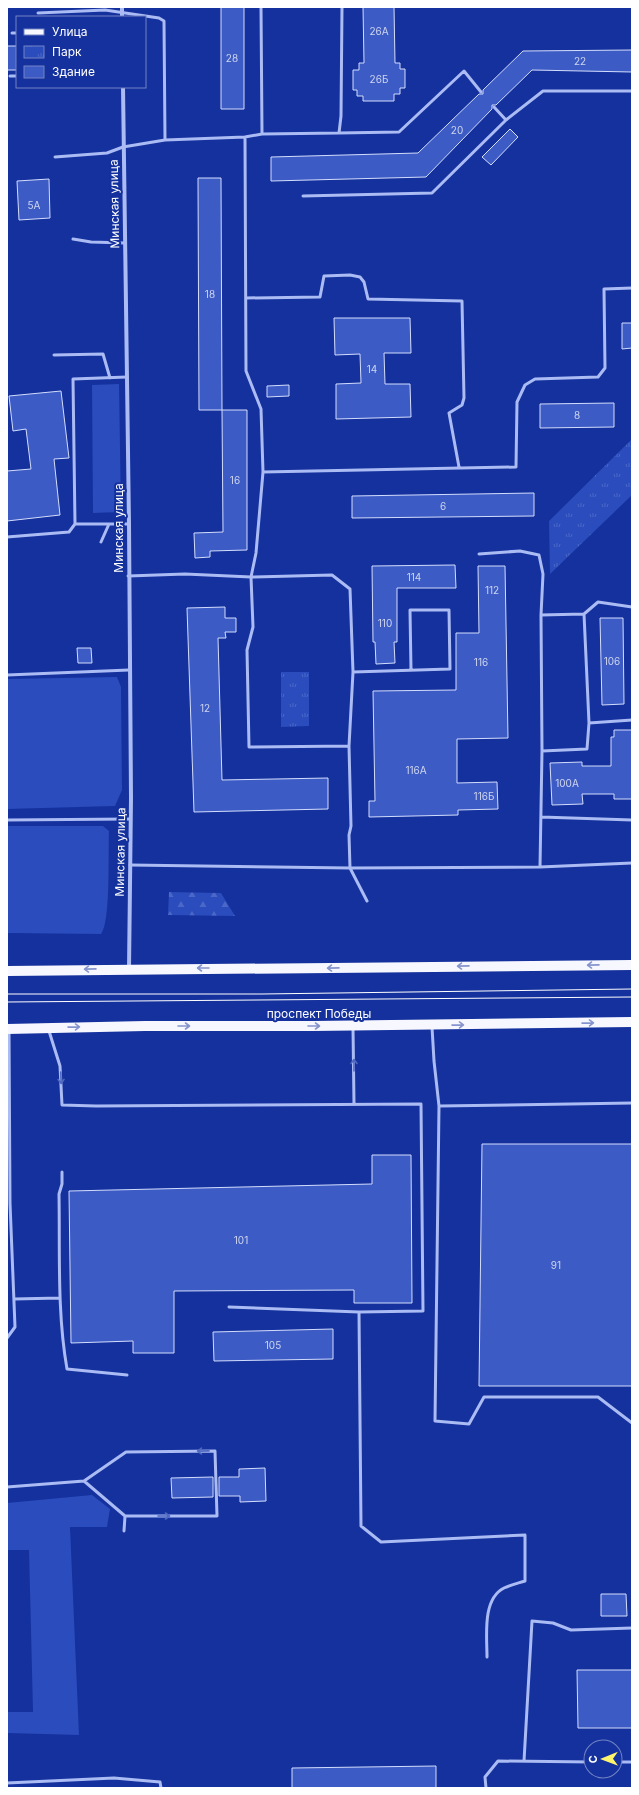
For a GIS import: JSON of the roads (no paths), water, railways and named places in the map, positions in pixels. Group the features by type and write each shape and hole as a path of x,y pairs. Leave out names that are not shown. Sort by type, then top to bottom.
{"main road":[{"path":"7,971 632,965"},
{"name":"проспект Победы","path":"8,1028 353,1026 632,1022"}],"street":[{"name":"Минская улица","path":"122,88 129,524 129,969"}],"lane":[{"path":"261,7 262,134"},
{"path":"339,133 341,116 342,7"},
{"path":"38,13 122,9 159,18 164,21 165,140"},
{"path":"55,157 107,152 123,147 165,140 245,137 262,134 399,132 464,71 481,92"},
{"path":"10,76 16,76"},
{"path":"303,196 432,193 506,120 543,91 632,91"},
{"path":"494,107 506,120"},
{"path":"245,137 246,371 261,409 263,472 256,553 251,577 253,627 247,650 248,747 349,746"},
{"path":"74,239 91,242 124,243"},
{"path":"246,298 320,297 324,276 350,275 360,277 364,282 368,299 462,301 464,398 462,405 449,412 460,467"},
{"path":"263,472 516,467 517,402 525,385 535,379 598,377 604,368 604,289 632,288"},
{"path":"54,355 103,354 110,378"},
{"path":"7,537 69,532 75,524 73,379 127,377"},
{"path":"75,524 129,524"},
{"path":"101,542 109,524"},
{"path":"479,554 520,551 540,555 543,574 540,614 542,751 540,866"},
{"path":"128,576 185,574 251,577 332,575 350,589 353,672 349,746 351,826 348,835 350,868 367,901"},
{"path":"540,614 584,614 598,602 632,607"},
{"path":"353,672 450,669 449,610 410,610 411,670"},
{"path":"542,751 587,749 589,723 584,614"},
{"path":"7,676 129,670"},
{"path":"589,723 632,720"},
{"path":"541,817 632,820"},
{"path":"7,820 130,819"},
{"path":"129,864 350,868 540,866 632,863"},
{"path":"432,1025 439,1106 435,1421 469,1424 484,1396 598,1397 632,1422"},
{"path":"353,1026 354,1104"},
{"path":"48,1027 60,1066 62,1105 421,1104 423,1311 360,1312 229,1307"},
{"path":"7,1338 15,1327 9,1203 8,1028"},
{"path":"439,1106 632,1103"},
{"path":"62,1172 62,1184 59,1194 60,1298 62,1340 67,1369 127,1375"},
{"path":"14,1299 60,1298"},
{"path":"360,1312 361,1526 381,1542 525,1535 525,1581 504,1588 492,1598 487,1621 487,1657"},
{"path":"7,1487 84,1481 126,1452 215,1451 217,1516 125,1516 84,1481"},
{"path":"124,1531 125,1516"},
{"path":"524,1761 532,1621 553,1622 571,1630 632,1628"},
{"path":"486,1788 485,1777 498,1761 583,1762"},
{"path":"7,1783 114,1778 160,1782 161,1788"}],"tram line":[{"path":"7,994 262,994 632,989"},
{"path":"7,1002 632,997"}]}
